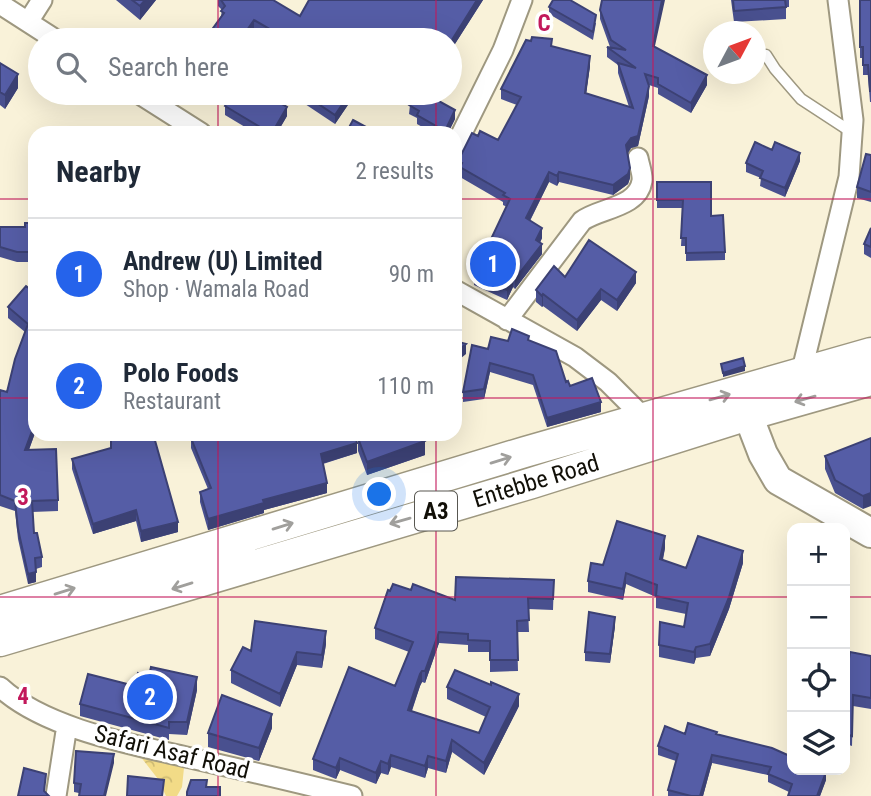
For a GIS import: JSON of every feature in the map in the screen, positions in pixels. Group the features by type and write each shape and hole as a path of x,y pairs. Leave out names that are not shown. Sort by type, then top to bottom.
{"main road":[{"name":"Entebbe Road","path":"0,611 644,418 871,353"},
{"name":"Entebbe Road","path":"0,641 871,380"},
{"path":"748,415 763,454 778,480 871,533"}],"street":[{"path":"28,22 42,0"},
{"path":"462,133 523,0"},
{"path":"801,373 849,177 853,133 847,61 838,0"},
{"path":"0,4 37,28"},
{"path":"157,105 190,126"},
{"path":"507,320 582,221 588,216 623,204 634,196 642,181 638,158"},
{"path":"462,294 575,357 608,382 644,418"},
{"name":"Safari Asaf Road","path":"0,687 11,697 67,725 306,790 352,796"},
{"path":"56,796 67,725"}],"lane":[{"path":"766,55 801,99 853,133"}],"green space":[{"path":"140,756 170,757 184,768 182,787 177,796 166,796 158,779"}],"building":[{"path":"132,0 145,0 140,6"},
{"path":"221,0 273,0 300,16 309,0 477,0 459,28 268,28 254,20 248,28 213,28 224,13 221,11 225,6"},
{"path":"553,0 570,0 596,15 593,32 549,7"},
{"path":"602,0 662,0 653,46 703,73 703,82 691,103 658,84 658,78 645,74 649,86 638,136 631,138 626,145 630,168 628,174 613,185 559,172 557,176 549,172 526,218 542,228 536,240 542,244 515,279 513,277 507,290 474,275 510,199 503,195 505,193 462,168 462,153 472,133 478,136 480,131 498,140 521,97 501,89 526,40 531,41 532,37 552,39 551,46 590,56 585,93 633,108 618,63 636,68 607,47 626,50 611,40 600,10"},
{"path":"733,0 785,0 786,7 734,11"},
{"path":"860,0 871,0 871,91 868,65 863,65 863,47 860,47"},
{"path":"0,63 18,74 5,95 0,92"},
{"path":"320,105 342,105 335,115"},
{"path":"409,105 446,105 455,110 447,126 436,126 417,115 419,111"},
{"path":"225,106 287,107 276,126 258,126"},
{"path":"353,120 364,126 350,126"},
{"path":"755,142 772,150 775,142 800,153 785,188 760,178 763,171 746,163"},
{"path":"866,154 871,155 871,192 857,187"},
{"path":"657,182 711,182 711,216 723,215 725,252 686,253 686,238 681,238 683,200 657,200"},
{"path":"25,223 28,223 28,252 0,247 0,227 25,227"},
{"path":"871,228 871,247 864,244"},
{"path":"589,240 636,272 617,300 601,289 577,320 536,290 554,266 565,277"},
{"path":"26,286 28,288 28,324 8,307"},
{"path":"28,324 28,441 25,450 56,449 58,500 32,501 34,533 37,533 42,557 35,558 36,572 28,574 15,501 0,495 0,390 7,392"},
{"path":"512,329 529,336 528,340 556,351 566,382 568,381 570,386 592,378 601,402 547,418 533,375 490,363 484,389 463,392 472,345 488,349 491,337 508,341"},
{"path":"743,358 745,366 723,373 721,364"},
{"path":"871,438 871,493 863,496 835,480 825,456"},
{"path":"111,441 155,441 178,522 141,531 136,510 93,524 72,459 111,448"},
{"path":"192,441 357,441 321,454 327,483 263,500 264,503 208,519 200,492 211,488"},
{"path":"359,441 425,441 367,462"},
{"path":"617,521 665,536 660,559 686,568 698,536 743,551 729,597 710,644 696,647 694,652 659,645 660,622 684,627 688,603 656,596 657,585 626,573 623,589 588,581 591,563 603,565"},
{"path":"456,577 554,580 553,599 528,598 529,620 517,621 518,660 490,660 490,641 468,640 468,634 439,632 425,671 420,674 408,710 479,733 490,707 447,687 455,670 519,694 484,763 452,740 446,761 428,756 425,766 391,755 388,764 381,761 376,773 340,758 336,768 313,759 349,667 395,686 413,642 375,628 388,590 390,591 393,584 411,590 413,584 455,600"},
{"path":"589,612 615,617 610,654 585,652"},
{"path":"255,621 326,631 322,655 297,652 280,694 231,670 243,647 251,651"},
{"path":"850,652 871,656 871,698 853,695 852,736"},
{"path":"151,667 197,677 187,722 169,722 169,728 80,704 88,674 135,686 138,673 149,676"},
{"path":"222,695 272,714 259,748 208,733"},
{"path":"688,723 787,755 787,775 825,775 817,796 788,796 792,784 768,774 771,767 712,755 700,796 668,790 678,754 658,746 665,726 685,734"},
{"path":"76,751 114,754 104,796 79,796 81,784 74,783"},
{"path":"24,768 46,774 44,791 49,796 18,796"},
{"path":"128,776 164,780 162,796 127,796"},
{"path":"191,780 207,780 206,787 220,787 220,796 187,796"}],"place":[{"name":"Andrew (U) Limited","path":"493,264"},
{"name":"Polo Foods","path":"150,697"}]}
